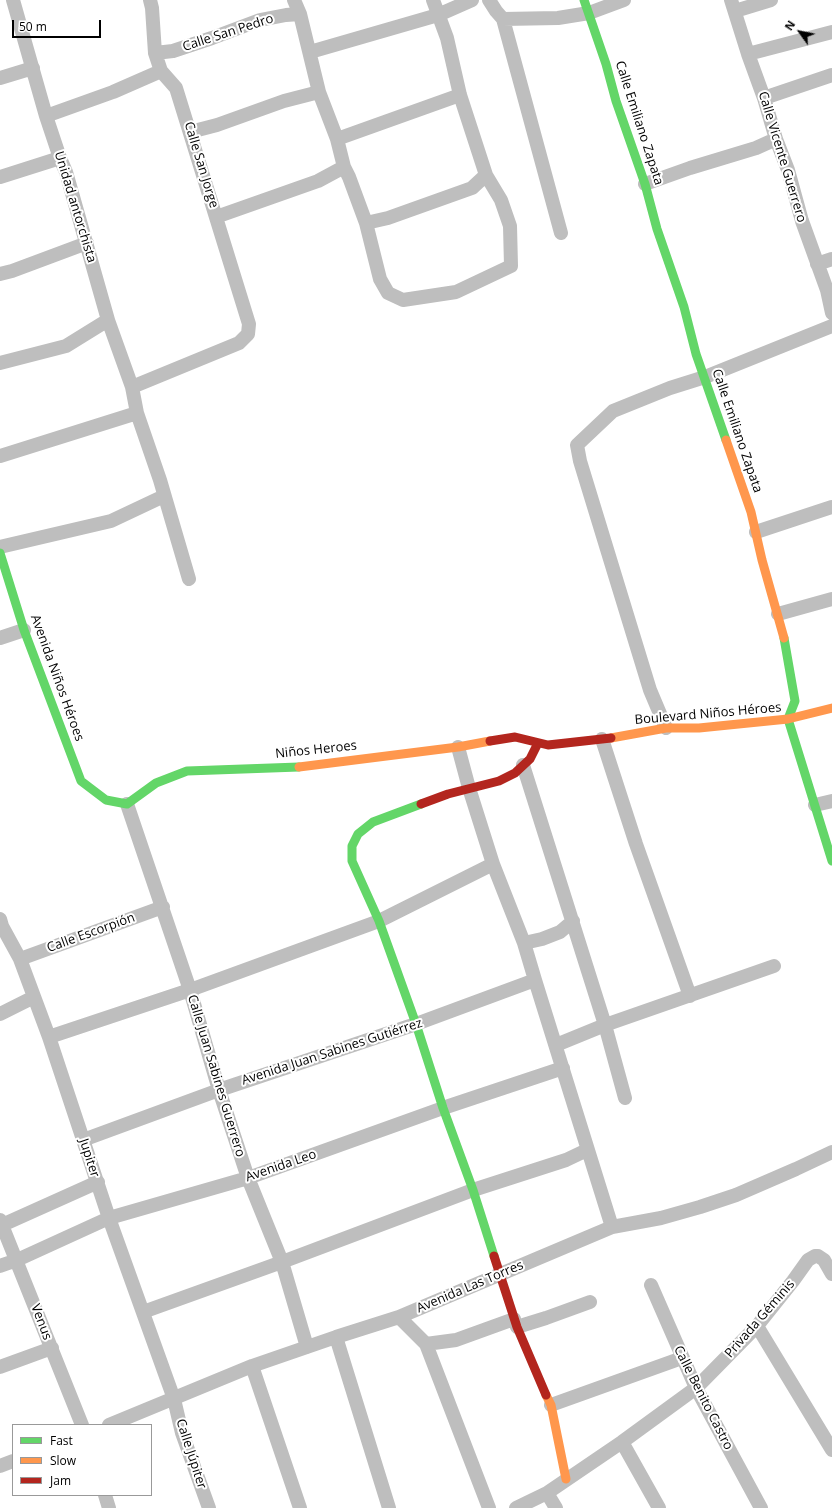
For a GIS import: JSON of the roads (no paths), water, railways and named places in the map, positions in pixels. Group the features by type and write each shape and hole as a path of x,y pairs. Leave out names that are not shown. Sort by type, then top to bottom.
{"street":[{"name":"Unidad antorchista","path":"13,0 46,116 66,172 108,320 132,387 137,413 160,480 189,579"},
{"name":"Calle San Jorge","path":"132,387 239,343 248,334 249,324 176,88 161,71 155,53 152,8 150,0"},
{"path":"294,0 300,14 319,92 337,139 344,167 366,223 380,279 388,293 403,300 456,292 511,266 510,226 501,200 486,175 460,95 447,38 433,0"},
{"path":"310,52 438,15 472,0"},
{"path":"489,0 503,19 561,233"},
{"path":"503,19 558,18 586,6 624,0"},
{"path":"733,6 771,0"},
{"name":"Calle Emiliano Zapata","path":"586,6 606,64 616,101 645,184 657,229 684,307 696,354 751,512 782,629 795,701 788,719"},
{"name":"Calle Vicente Guerrero","path":"733,6 776,139 788,170 797,204 827,290 832,314"},
{"name":"Calle San Pedro","path":"155,53 173,51 260,20 300,14"},
{"path":"748,54 832,32"},
{"path":"0,78 32,68"},
{"path":"46,116 113,92 161,71"},
{"path":"764,98 832,75"},
{"path":"190,132 284,101 319,92"},
{"path":"337,139 460,95"},
{"path":"645,184 696,165 756,148 776,139"},
{"path":"0,177 60,158"},
{"path":"216,216 318,181 344,167"},
{"path":"366,223 388,218 472,188 486,175"},
{"path":"0,274 12,271 87,243"},
{"path":"817,264 832,259"},
{"path":"0,364 66,346 108,320"},
{"path":"666,728 650,690 580,461 577,445 613,411 670,388 705,377 832,326"},
{"path":"0,456 137,413"},
{"path":"0,547 111,521 164,496"},
{"path":"756,532 832,507"},
{"name":"Avenida Niños Héroes","path":"0,553 24,630 81,781 106,800 127,804"},
{"path":"778,614 832,599"},
{"path":"0,638 24,630"},
{"name":"Boulevard Niños Héroes","path":"538,743 548,746 602,739 666,728 700,728 788,719 832,708"},
{"path":"788,719 832,861"},
{"name":"Niños Heroes","path":"127,804 156,783 187,770 293,768 458,747 515,737 538,743"},
{"path":"602,739 636,844 690,996"},
{"path":"538,743 530,759 515,773 499,781 448,794 373,822 358,834 352,846 352,860 379,921 416,1024 443,1108 473,1190 515,1323 552,1405 566,1479"},
{"path":"458,747 469,788 493,864 524,944 612,1227"},
{"path":"523,765 605,1025 625,1098"},
{"path":"815,805 832,802"},
{"name":"Calle Juan Sabines Guerrero","path":"127,804 190,990 218,1090 248,1178 282,1262 307,1347"},
{"path":"49,1037 190,990 379,921 493,864"},
{"name":"Calle Escorpión","path":"20,959 163,907"},
{"name":"Jupiter","path":"0,919 2,926 20,959 49,1037 109,1218 174,1399"},
{"path":"524,944 560,932 572,921"},
{"path":"556,1045 605,1025 774,966"},
{"name":"Avenida Juan Sabines Gutiérrez","path":"83,1140 218,1090 416,1024 535,980"},
{"path":"0,1014 34,997"},
{"name":"Avenida Leo","path":"0,1266 17,1260 109,1218 248,1178 443,1108 563,1068"},
{"path":"143,1312 282,1262 473,1190 566,1160 587,1150"},
{"name":"Avenida Las Torres","path":"112,1424 252,1366 399,1317 612,1227 661,1218 700,1207 742,1192 832,1152"},
{"path":"1,1222 98,1182"},
{"name":"Venus","path":"1,1222 82,1424"},
{"name":"Privada Géminis","path":"516,1508 547,1493 622,1442 696,1388 757,1326 808,1260 818,1256 824,1260 832,1274"},
{"name":"Calle Benito Castro","path":"651,1286 696,1388 761,1508"},
{"path":"426,1344 456,1340 515,1323 546,1318 590,1302"},
{"path":"399,1317 426,1344 489,1508"},
{"path":"757,1326 832,1450"},
{"path":"336,1337 389,1508"},
{"path":"0,1367 52,1348"},
{"path":"552,1405 682,1358"},
{"path":"252,1366 300,1508"},
{"name":"Calle Júpiter","path":"174,1399 182,1433 209,1508"},
{"path":"622,1442 659,1508"},
{"path":"0,1466 12,1462"},
{"path":"547,1493 556,1508"},
{"path":"105,1496 110,1508"}]}
